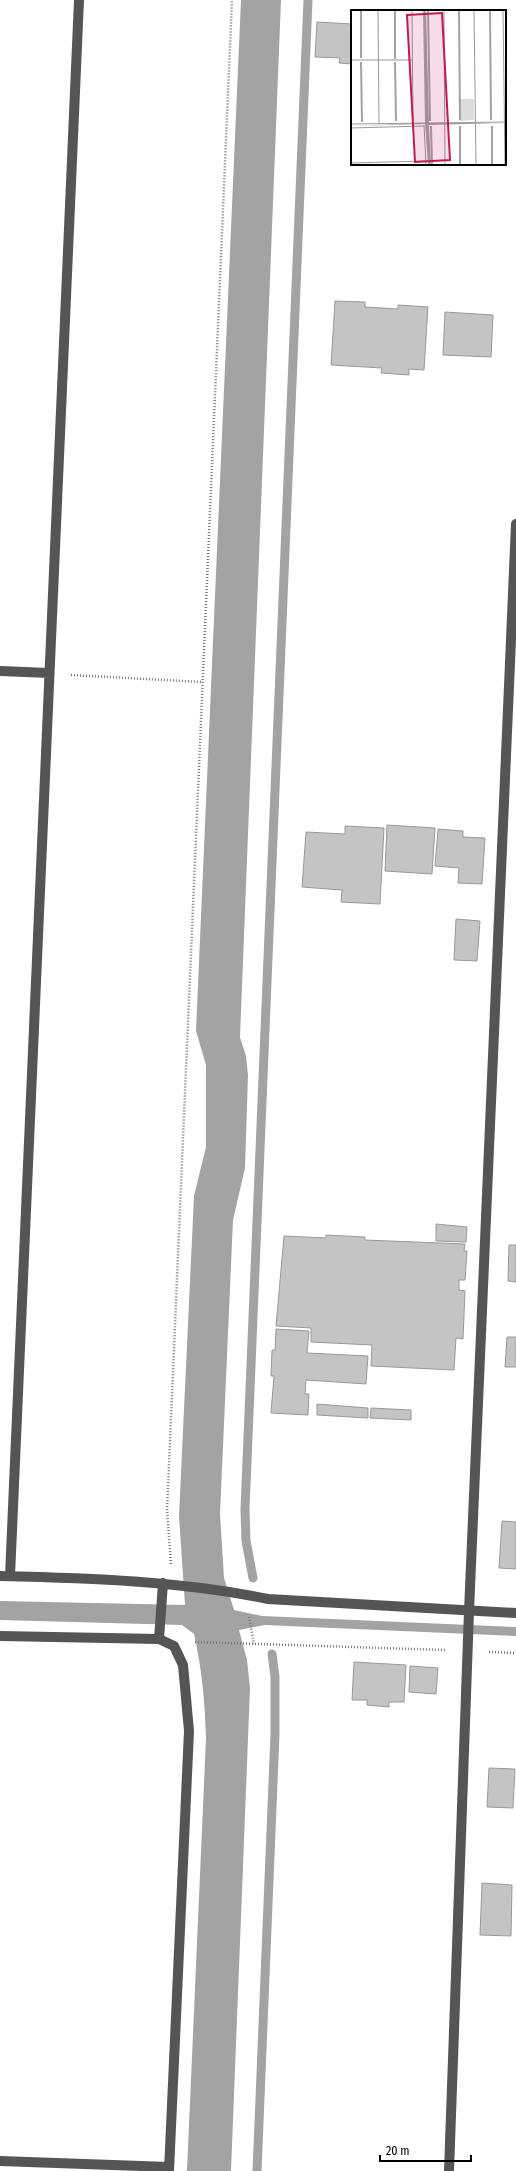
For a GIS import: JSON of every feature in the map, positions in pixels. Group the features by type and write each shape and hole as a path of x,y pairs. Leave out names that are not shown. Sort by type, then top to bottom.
{"street":[{"path":"79,0 49,673 5,1576 168,1586 240,1593 268,1599 516,1613"},
{"path":"449,2171 469,1611 516,524"},
{"path":"0,670 49,673"},
{"path":"160,1635 168,1586"},
{"path":"0,1636 160,1635 174,1646 183,1666 189,1731 169,2169 0,2161"}],"path":[{"path":"168,1586 167,1511 232,0"},
{"path":"49,673 202,682"},
{"path":"252,1632 254,1644"},
{"path":"193,1642 246,1644 468,1646 516,1653"}],"shaded area":[{"path":"241,0 281,0 240,1037 246,1056 248,1075 245,1168 233,1220 220,1514 224,1578 234,1610 262,1616 516,1627 516,1636 265,1625 239,1630 247,1660 250,1688 231,2171 187,2171 206,1738 203,1686 194,1634 182,1625 0,1620 0,1601 185,1605 179,1516 194,1196 206,1147 206,1065 196,1031"}],"building":[{"path":"317,22 351,24 351,64 339,63 340,58 315,57"},
{"path":"335,301 365,302 365,307 398,309 398,305 428,307 424,370 409,369 409,375 381,373 382,368 331,365"},
{"path":"445,312 493,315 491,357 443,355"},
{"path":"387,825 435,828 432,874 385,871"},
{"path":"345,826 384,828 380,904 341,902 342,890 302,887 306,832 345,834"},
{"path":"438,829 463,831 463,837 485,838 482,884 458,883 459,868 435,866"},
{"path":"456,919 480,921 477,961 454,960"},
{"path":"436,1224 467,1227 466,1242 436,1241"},
{"path":"326,1235 365,1237 365,1240 465,1244 464,1251 467,1251 465,1280 459,1280 459,1290 465,1291 463,1339 456,1338 454,1370 371,1366 372,1345 311,1342 311,1328 276,1326 284,1236 326,1238"},
{"path":"509,1245 516,1245 516,1282 508,1281"},
{"path":"276,1329 309,1331 307,1353 368,1356 366,1384 306,1380 305,1394 309,1394 308,1415 271,1413 274,1376 271,1376 272,1350 275,1350"},
{"path":"507,1337 516,1337 516,1367 505,1367"},
{"path":"317,1404 368,1408 368,1418 317,1415"},
{"path":"371,1408 411,1410 411,1420 370,1418"},
{"path":"502,1521 516,1522 516,1569 499,1568"},
{"path":"354,1662 406,1665 404,1702 389,1702 389,1707 367,1705 367,1700 352,1700"},
{"path":"410,1666 438,1668 436,1694 409,1692"},
{"path":"489,1768 515,1769 513,1808 487,1807"},
{"path":"482,1883 512,1885 511,1936 480,1935"}],"waterway":[{"path":"253,1578 246,1541 245,1509 308,0"},
{"path":"257,2171 275,1734 275,1677 272,1654"}]}
